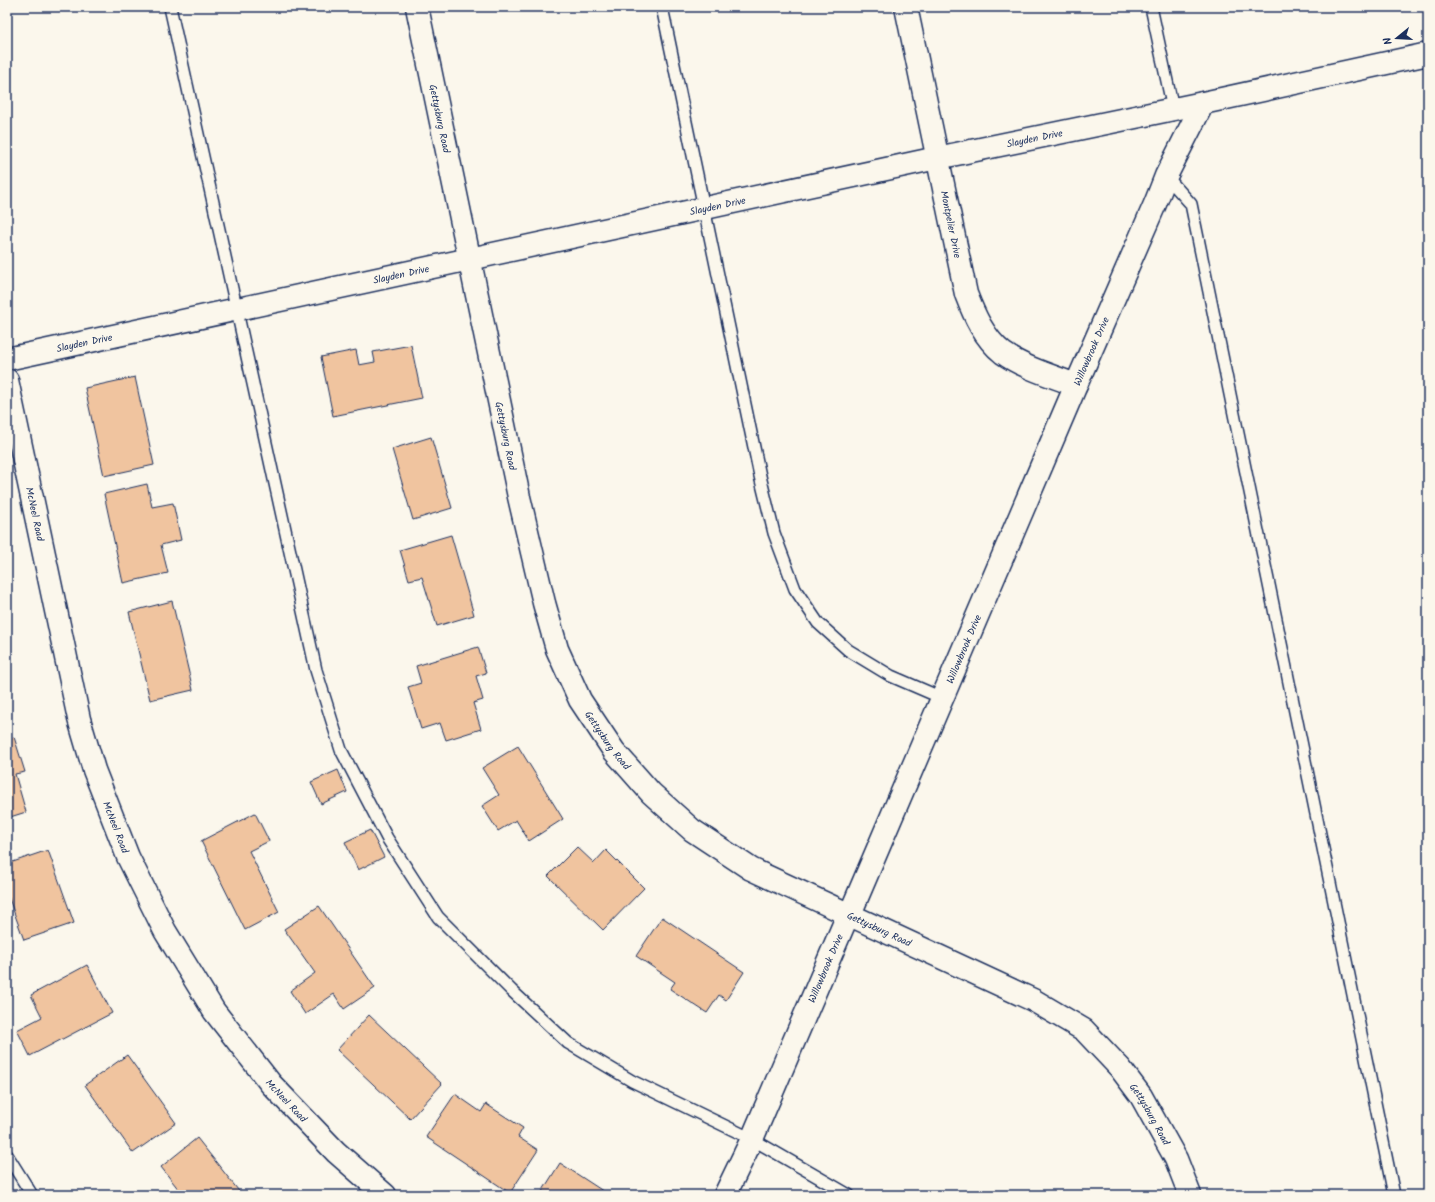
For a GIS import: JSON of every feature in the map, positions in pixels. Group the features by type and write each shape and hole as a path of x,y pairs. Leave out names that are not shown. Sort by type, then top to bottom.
{"street":[{"name":"Gettysburg Road","path":"417,7 519,497 544,602 557,649 580,700 614,751 651,793 692,830 751,869 1033,1000 1084,1030 1120,1068 1141,1096 1176,1159 1190,1195"},
{"name":"Montpelier Drive","path":"906,7 966,294 974,316 987,336 1003,352 1023,364 1076,385"},
{"name":"Slayden Drive","path":"7,359 470,258 1428,54"},
{"name":"Willowbrook Drive","path":"725,1195 752,1139 844,924 850,914 1166,176 1203,103"},
{"name":"McNeel Road","path":"7,380 79,719 94,770 128,857 165,931 214,1010 271,1084 336,1152 385,1195"}],"lane":[{"path":"170,7 316,670 341,750 387,838 438,917 512,991 568,1043 632,1081 752,1139 849,1195"},
{"path":"662,7 760,476 774,533 795,589 818,623 848,650 891,676 942,698"},
{"path":"1151,7 1173,109"},
{"path":"1166,176 1191,204 1394,1195"},
{"path":"7,1155 32,1195"}],"building":[{"path":"411,345 422,398 333,416 321,357 356,350 359,365 375,362 373,352"},
{"path":"135,377 154,465 104,476 85,388"},
{"path":"431,437 452,508 413,520 392,449"},
{"path":"147,484 152,507 173,503 181,540 161,545 168,573 123,583 104,494"},
{"path":"451,535 474,615 437,626 422,577 409,580 400,550"},
{"path":"172,601 193,690 150,700 129,612"},
{"path":"478,647 486,673 476,676 483,700 473,703 481,729 446,740 440,723 421,729 408,687 421,683 416,666"},
{"path":"14,737 25,772 15,774 26,812 7,818 7,739"},
{"path":"518,746 563,819 529,841 516,820 498,831 482,806 499,795 482,768"},
{"path":"338,770 347,792 321,804 311,782"},
{"path":"255,813 269,841 249,851 279,912 245,930 201,841"},
{"path":"370,830 384,857 358,870 345,842"},
{"path":"577,847 594,863 606,850 644,888 603,930 548,876"},
{"path":"48,850 74,923 24,940 7,893 7,864"},
{"path":"319,906 375,988 344,1009 334,994 305,1014 290,991 315,973 284,929"},
{"path":"662,917 744,972 726,1000 719,995 707,1013 670,989 675,982 636,956"},
{"path":"87,965 112,1013 30,1056 17,1030 42,1017 31,995"},
{"path":"369,1015 442,1084 410,1119 337,1050"},
{"path":"127,1055 176,1123 133,1153 85,1085"},
{"path":"455,1094 481,1112 486,1104 523,1128 518,1137 538,1150 510,1193 426,1137"},
{"path":"197,1138 242,1195 183,1195 161,1167"},
{"path":"560,1163 609,1195 540,1195"}]}
